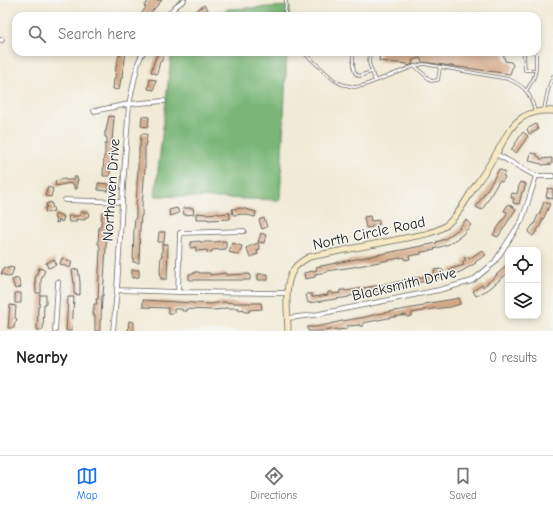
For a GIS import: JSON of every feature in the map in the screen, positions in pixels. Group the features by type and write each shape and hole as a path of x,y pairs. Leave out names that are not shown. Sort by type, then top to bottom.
{"street":[{"path":"171,12 184,0"},
{"name":"Northaven Drive","path":"113,331 129,104 138,63 141,56"},
{"path":"94,110 129,104 164,102"},
{"name":"North Circle Road","path":"288,331 287,293 290,278 295,268 301,262 309,257 426,234 436,231 446,225 457,214 496,154 506,135 516,124 524,116 553,110"},
{"path":"496,154 536,176 553,176"},
{"name":"Blacksmith Drive","path":"288,318 314,315 439,290 472,281 494,263 522,220 536,176"},
{"path":"66,200 122,202"},
{"path":"178,292 180,233 244,231"},
{"path":"55,331 58,282"},
{"path":"117,290 287,293"}],"lane":[{"path":"285,12 286,0"},
{"path":"308,56 334,80 341,84 354,87 362,86 424,64 508,79 519,84 526,90 531,99 535,113"},
{"path":"353,56 355,73 359,76 371,72"},
{"path":"369,56 368,61 374,81"},
{"path":"524,56 524,70 536,70"},
{"path":"526,90 534,79 536,70 536,56"},
{"path":"415,66 431,81 438,80 440,67"},
{"path":"544,111 546,94 553,76"}],"green space":[{"path":"290,6 289,12 223,12 228,9"},
{"path":"287,56 280,200 155,196 171,57"}],"building":[{"path":"149,0 162,0 152,12 143,12 146,7 144,6"},
{"path":"204,5 208,10 205,12 194,12"},
{"path":"119,56 125,56 119,90 113,89"},
{"path":"156,56 163,56 161,62 160,61 157,74 151,72"},
{"path":"380,56 504,56 505,61 511,62 513,65 510,74 422,62 420,58 412,60 413,64 408,66 407,64 379,61"},
{"path":"150,79 156,80 154,90 148,89"},
{"path":"109,116 114,117 110,154 110,176 103,176 105,144 107,144 105,131"},
{"path":"142,116 149,117 148,127 141,126"},
{"path":"536,124 538,130 529,134 527,129"},
{"path":"523,132 528,136 516,153 511,150"},
{"path":"141,134 147,134 145,144 145,168 140,228 139,263 133,262 138,158"},
{"path":"531,153 537,154 540,159 552,158 552,164 542,165 529,161"},
{"path":"499,169 505,172 503,176 505,177 502,182 499,181 482,210 476,207 493,180"},
{"path":"74,177 77,177 78,179 77,189 74,189 74,184 70,183 56,186 55,181 65,179 74,180"},
{"path":"520,182 526,184 519,204 513,203 514,198 511,198 512,193 517,194"},
{"path":"98,183 109,184 109,191 98,190"},
{"path":"48,187 53,189 51,197 45,196"},
{"path":"548,188 553,189 553,199 546,197"},
{"path":"51,202 54,211 46,213 46,204"},
{"path":"544,202 550,204 540,226 533,236 528,232 534,225"},
{"path":"508,204 516,209 498,237 493,235 506,215 507,212 504,211"},
{"path":"177,208 179,213 170,216 169,210"},
{"path":"183,208 193,208 194,214 184,215"},
{"path":"242,208 256,212 255,217 243,214 233,215 232,209"},
{"path":"80,212 89,212 88,217 85,217 85,220 76,219 76,222 69,222 68,216 80,216"},
{"path":"56,213 64,217 62,222 59,220 58,223 55,222 56,219 54,218"},
{"path":"102,213 108,213 100,331 95,331 95,315 93,315 93,311 94,304 97,304 96,299 98,299 100,248 98,244"},
{"path":"196,213 230,213 230,219 196,219"},
{"path":"370,216 371,221 379,220 379,225 366,228 364,217"},
{"path":"264,218 267,227 262,229 259,220"},
{"path":"466,220 471,225 462,235 449,244 434,249 435,250 409,256 410,259 405,260 405,257 327,271 315,274 315,277 305,279 304,273 317,270 316,267 437,243 436,242 445,239 460,228"},
{"path":"159,232 165,232 164,242 158,242"},
{"path":"261,233 266,235 264,243 258,242"},
{"path":"226,241 226,249 207,252 207,250 196,251 196,247 191,248 191,242"},
{"path":"232,243 242,246 239,255 229,252"},
{"path":"258,243 260,249 257,250 258,254 250,257 246,248"},
{"path":"162,244 168,244 167,279 161,279 160,270"},
{"path":"482,250 486,255 475,262 476,263 451,275 450,269 464,265 462,262 466,260 464,258 468,256 469,259"},
{"path":"62,258 72,262 70,268 60,264"},
{"path":"54,259 56,265 48,268 46,263"},
{"path":"4,267 8,269 9,267 14,268 11,277 1,274"},
{"path":"505,267 505,276 489,289 476,296 473,291 482,285 483,287"},
{"path":"39,268 45,270 41,280 41,293 36,293 35,279"},
{"path":"78,269 80,295 74,294 72,270"},
{"path":"132,270 139,270 139,277 132,278"},
{"path":"434,270 443,270 444,277 409,284 410,286 308,303 306,294 312,294 312,297 314,297 328,295 328,292 332,292 332,294 340,293 340,290 352,290 423,277 435,274"},
{"path":"194,272 210,273 210,275 226,273 226,275 250,274 250,280 189,280 189,274 194,274"},
{"path":"258,274 268,274 268,280 258,280"},
{"path":"18,278 21,287 15,289 12,280"},
{"path":"15,293 21,293 21,303 15,303"},
{"path":"40,295 46,295 46,304 44,304 43,330 37,330 38,307"},
{"path":"68,297 74,297 72,331 66,331"},
{"path":"459,298 460,304 450,307 423,310 412,313 412,316 407,317 406,315 363,323 363,326 347,326 347,329 324,331 308,331 307,327 315,327"},
{"path":"143,300 211,304 223,302 261,303 262,309 244,312 244,309 239,310 239,308 213,310 186,309 186,311 182,311 182,309 174,309 174,313 168,313 168,308 143,307"},
{"path":"10,305 16,306 15,318 17,319 14,328 8,328"},
{"path":"129,321 134,322 134,331 128,331"}]}
